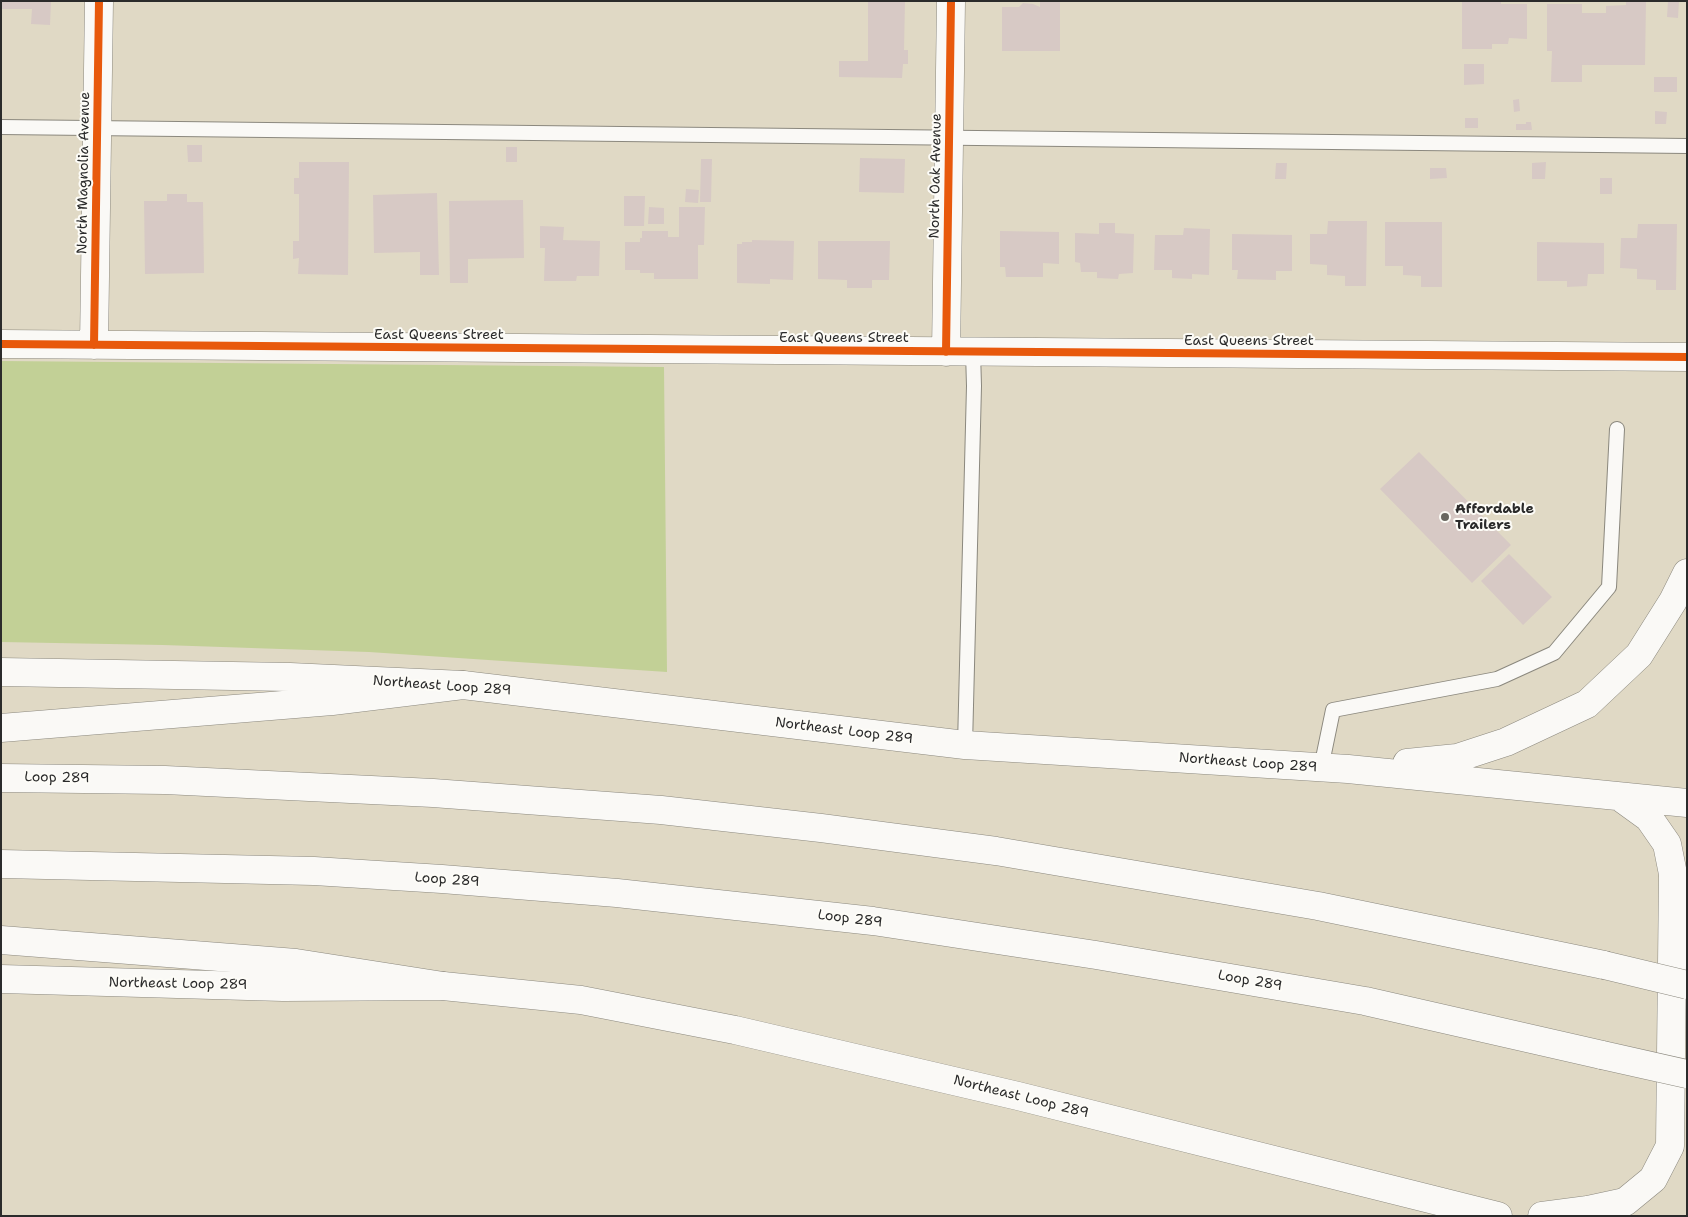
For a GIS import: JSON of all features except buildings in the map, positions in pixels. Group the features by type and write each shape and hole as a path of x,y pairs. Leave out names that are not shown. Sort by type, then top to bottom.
{"main road":[{"name":"North Magnolia Avenue","path":"94,345 98,1"},
{"name":"North Oak Avenue","path":"946,352 951,1"},
{"name":"East Queens Street","path":"1,344 1687,357"},
{"path":"1348,769 1457,758 1506,742 1587,704 1639,655 1673,601 1687,573"},
{"name":"Northeast Loop 289","path":"1,672 290,676 463,685 965,745 1348,769 1687,803"},
{"path":"1,728 332,701 463,685"},
{"name":"Loop 289","path":"1,778 165,780 433,793 661,810 821,828 996,851 1299,903 1501,943 1687,985"},
{"path":"1542,1216 1588,1210 1625,1202 1652,1180 1670,1146 1673,874 1667,844 1649,818 1620,797"},
{"name":"Loop 289","path":"1,864 314,871 617,893 873,921 1096,955 1365,1001 1687,1074"},
{"path":"1,940 296,963 444,986"},
{"name":"Northeast Loop 289","path":"1,979 284,987 444,986 581,1000 735,1030 1018,1096 1498,1216"}],"lane":[{"path":"1,127 1687,146"},
{"path":"965,745 974,405 973,352"},
{"path":"1321,768 1333,710 1496,679 1554,653 1609,587 1617,429"}],"green space":[{"path":"1,361 664,367 667,672 369,652 1,642"}],"cycle path":[{"path":"94,345 99,1"},
{"path":"946,352 951,1"},
{"path":"1,344 1687,357"}],"place":[{"name":"Affordable Trailers","path":"1445,517"}]}
